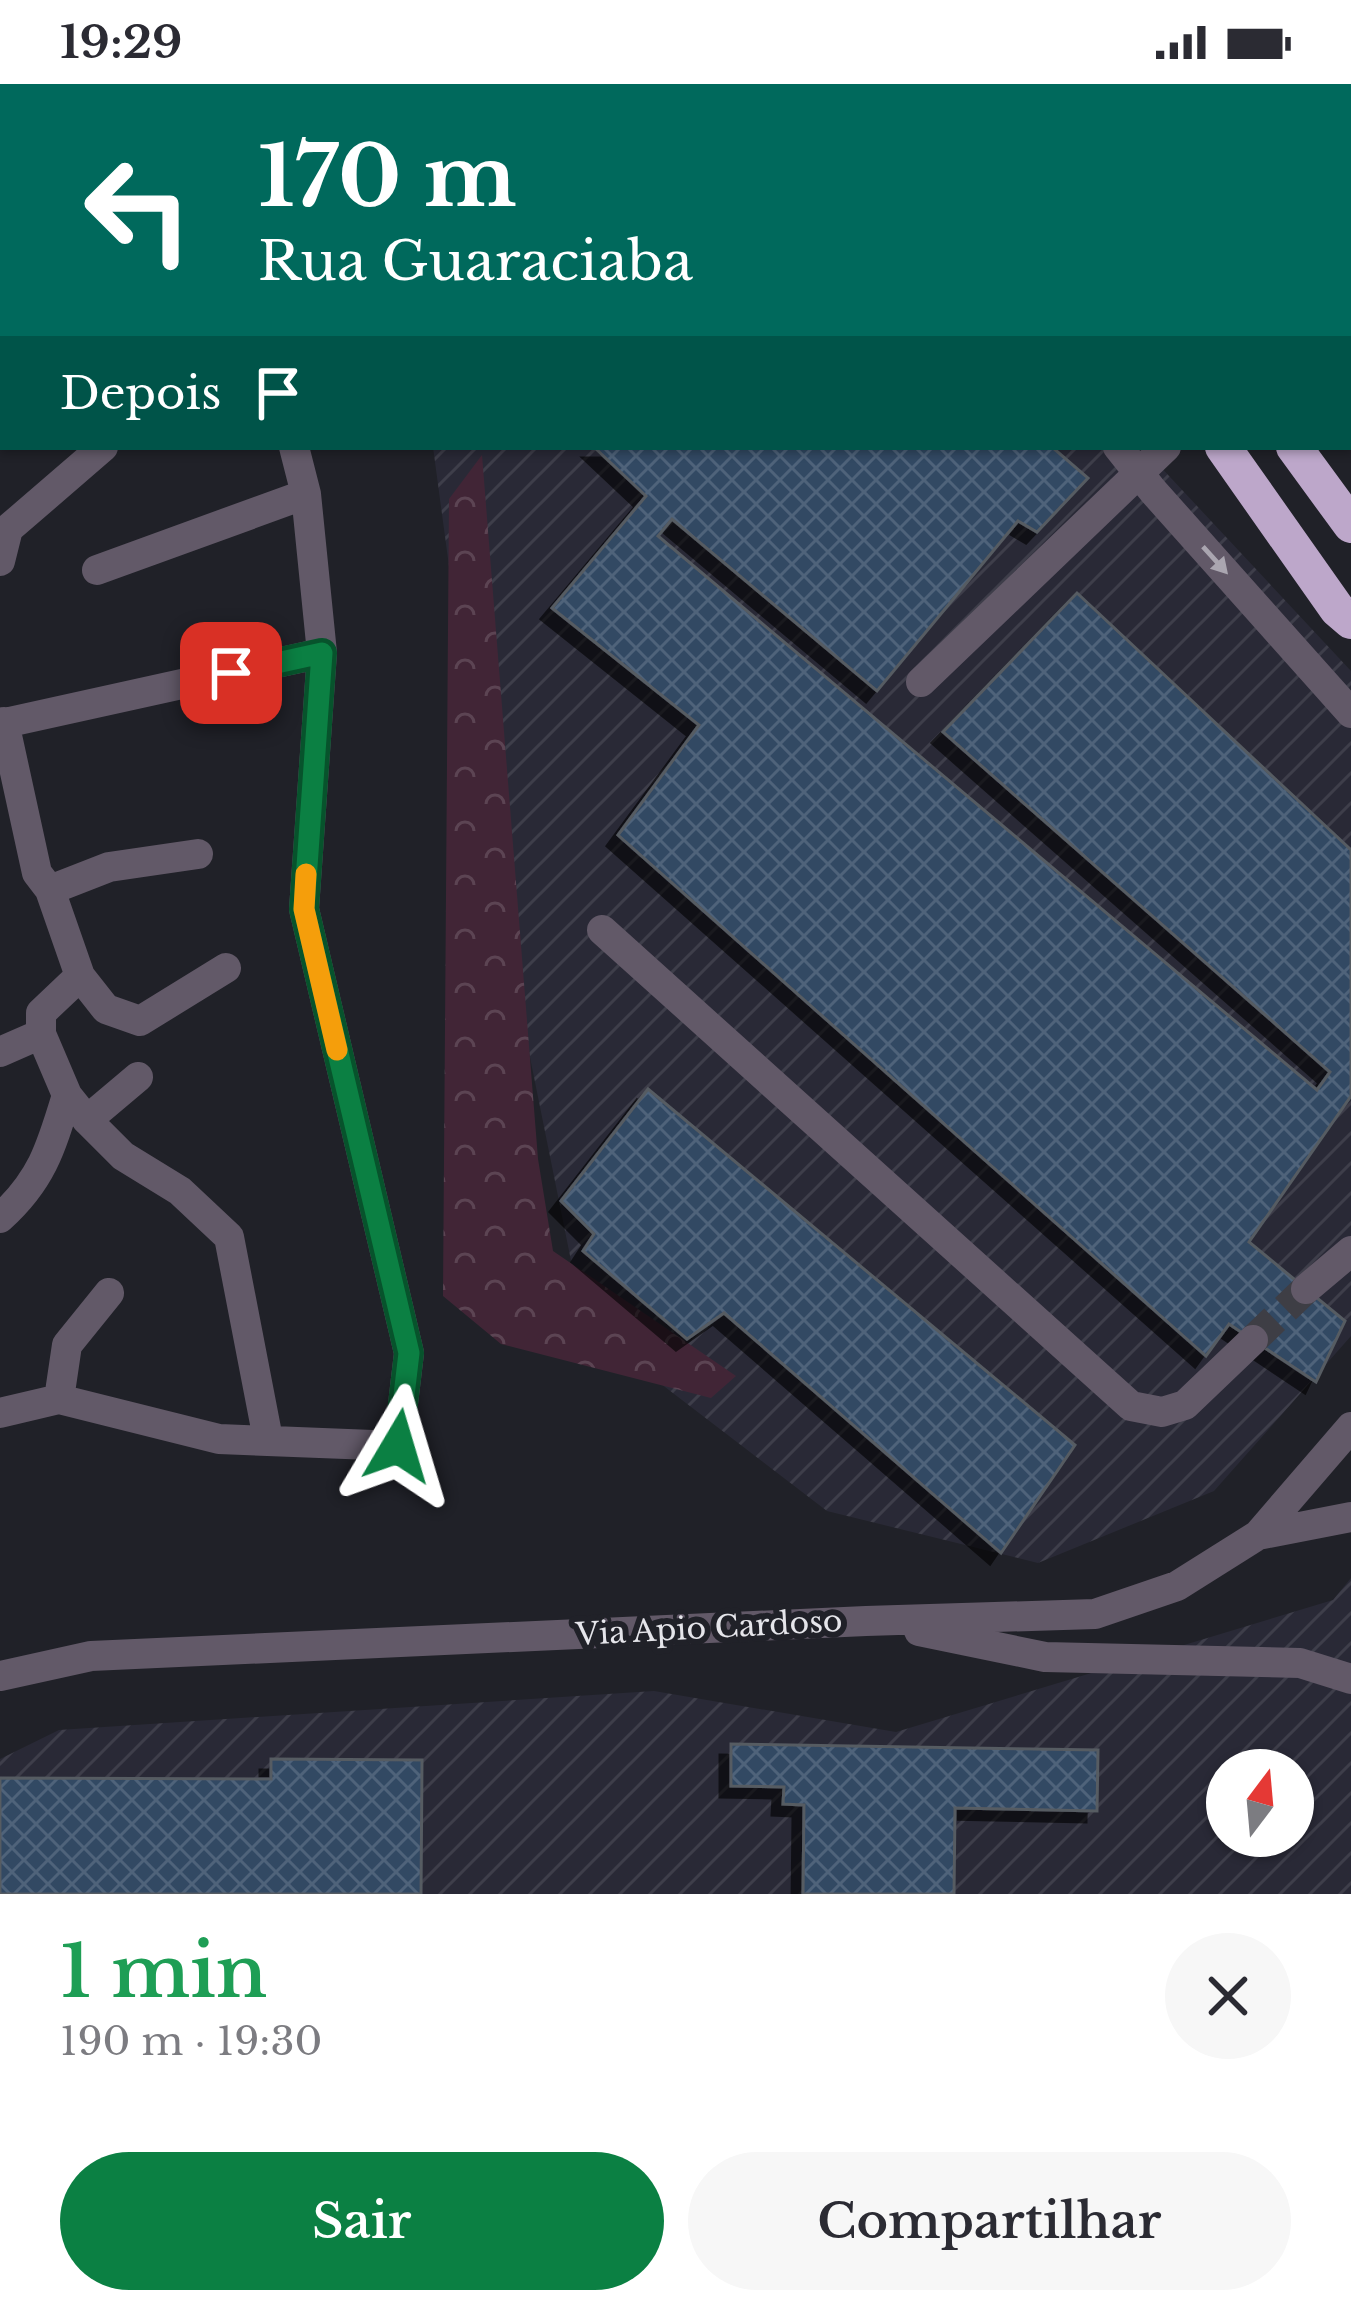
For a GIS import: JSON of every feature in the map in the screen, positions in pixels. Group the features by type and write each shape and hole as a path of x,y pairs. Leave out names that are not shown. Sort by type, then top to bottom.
{"highway":[{"path":"1225,450 1337,609 1351,621"},
{"path":"1296,450 1351,525"}],"street":[{"path":"0,561 8,529 100,450"},
{"path":"0,1413 59,1400 219,1439 398,1446 409,1353 304,909 322,653 306,494 295,450"},
{"path":"1121,450 1351,713"},
{"path":"921,682 1163,450"},
{"path":"98,571 306,494"},
{"path":"226,968 140,1021 106,1009 80,976 50,890 38,873 2,723 322,653"},
{"path":"50,890 109,867 198,854"},
{"path":"602,930 1131,1406 1162,1412 1185,1405 1253,1340"},
{"path":"80,976 41,1013 41,1034 68,1095 87,1120 123,1156 180,1191 229,1237 268,1439"},
{"path":"0,1052 41,1034"},
{"path":"87,1120 138,1077"},
{"path":"0,1218 24,1196 51,1150 68,1095"},
{"path":"1306,1289 1351,1251"},
{"path":"59,1400 67,1345 109,1293"},
{"name":"Via Apio Cardoso","path":"0,1676 91,1656 1095,1614 1177,1586 1258,1535 1351,1427"},
{"path":"1258,1535 1351,1516"},
{"path":"866,1621 1045,1657 1300,1663 1351,1679"}],"shaded area":[{"path":"433,450 1145,450 1351,671 1351,1336 1214,1491 1038,1563 827,1511 584,1325 485,834"},
{"path":"1351,1578 1351,1894 0,1894 0,1759 59,1730 654,1691 896,1732 1333,1600"}],"green space":[{"path":"482,455 538,1159 553,1251 736,1376 711,1398 501,1344 443,1296 449,499"}],"building":[{"path":"597,450 1055,450 1088,478 1037,532 1018,521 877,691 672,519 658,536 1317,1090 1330,1072 943,732 1077,593 1351,850 1351,1096 1249,1242 1345,1321 1316,1382 1229,1324 1206,1356 618,835 699,725 552,608 646,496"},
{"path":"648,1089 1075,1445 1001,1553 724,1313 687,1339 583,1251 594,1234 561,1201"},
{"path":"731,1744 1098,1750 1097,1811 955,1808 954,1894 803,1894 804,1805 783,1804 784,1787 731,1786"},
{"path":"271,1759 422,1760 421,1894 0,1894 0,1778 271,1779"}],"tunnel":[{"path":"1253,1340 1306,1289"}],"slow traffic":[{"path":"306,874 304,909 337,1050"}],"route":[{"path":"231,673 322,653 304,909 409,1353 398,1446"}]}
